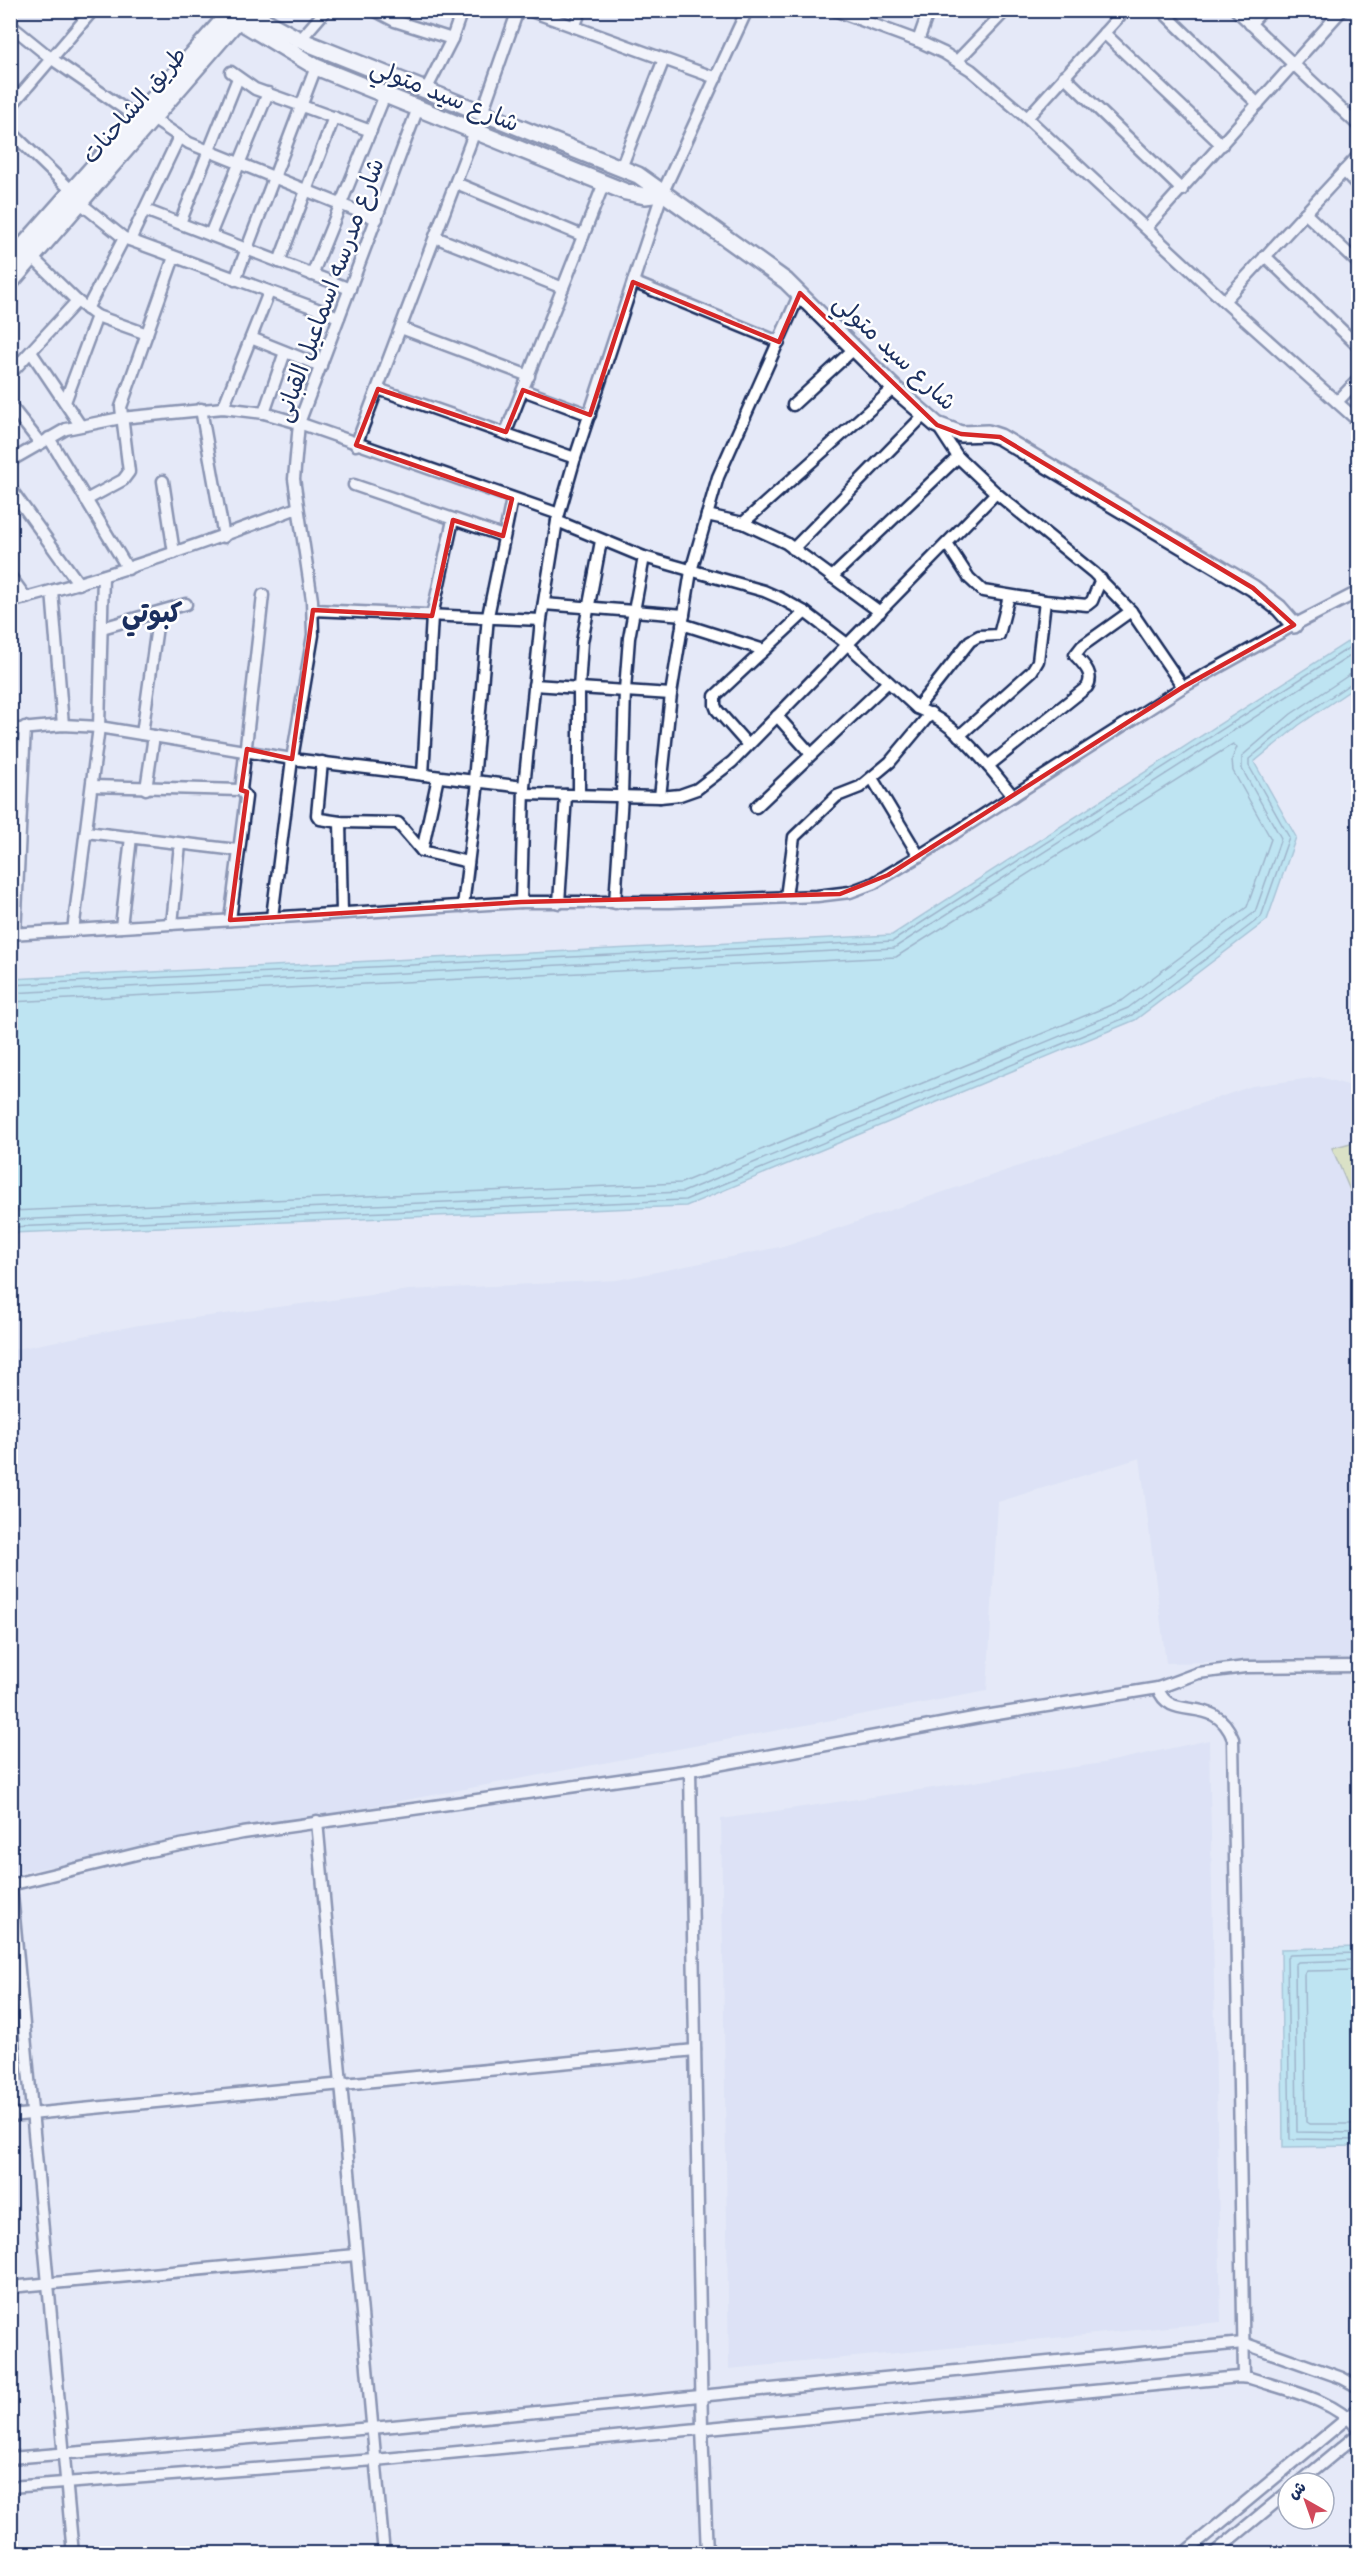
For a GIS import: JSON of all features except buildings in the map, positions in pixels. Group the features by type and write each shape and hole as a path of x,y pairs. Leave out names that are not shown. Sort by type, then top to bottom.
{"street":[{"path":"10,107 93,10"},
{"path":"300,40 326,10"},
{"path":"374,10 397,16 452,39"},
{"path":"426,90 452,39 462,10"},
{"path":"482,113 518,10"},
{"path":"528,10 716,78"},
{"path":"574,27 580,10"},
{"path":"521,902 524,791 534,685 558,518 575,458 662,194 747,10"},
{"path":"834,10 918,41 957,61 1027,118 1224,301 1359,421"},
{"path":"918,41 929,10"},
{"path":"957,61 1006,10"},
{"path":"1027,118 1125,10"},
{"path":"1161,10 1258,104"},
{"path":"1236,10 1359,125"},
{"path":"1250,24 1263,10"},
{"path":"1146,228 1342,10"},
{"name":"شارع سيد متولي","path":"237,13 638,175 662,194 704,220 800,293 894,388 931,420 961,434 988,434 1000,437 1253,588 1279,608 1294,625"},
{"name":"شارع سيد متولي","path":"237,13 316,67 636,195 662,194"},
{"name":"طريق الشاحنات","path":"76,197 146,121 237,13"},
{"path":"10,25 52,59 146,121 209,151 377,219"},
{"path":"1104,33 1222,145"},
{"path":"621,168 664,59"},
{"path":"235,280 316,67"},
{"path":"180,223 209,151 234,75 268,93 371,131"},
{"path":"1064,76 1182,190"},
{"path":"210,235 268,93"},
{"path":"312,275 385,95"},
{"name":"شارع مدرسه اسماعيل القبانى","path":"272,917 292,759 313,635 313,610 294,479 299,423 418,108"},
{"path":"279,262 334,117"},
{"path":"10,131 76,197 127,239 339,317"},
{"path":"356,445 475,131"},
{"path":"87,309 144,210 179,137"},
{"path":"1224,301 1359,156"},
{"path":"1344,171 1359,186"},
{"path":"456,183 583,236"},
{"path":"506,432 604,183"},
{"path":"10,283 33,258 76,197"},
{"path":"10,261 76,197"},
{"path":"144,210 350,289"},
{"path":"1305,213 1359,263"},
{"path":"435,237 563,288"},
{"path":"1265,256 1359,346"},
{"path":"86,500 123,480 129,472 121,418 123,399 174,257"},
{"path":"33,258 77,301 97,316 147,334"},
{"path":"633,282 779,342"},
{"path":"223,408 269,292"},
{"path":"660,797 671,693 691,571 718,477 800,293"},
{"path":"10,374 77,301"},
{"path":"65,402 97,316"},
{"path":"401,328 529,376"},
{"path":"251,338 321,366"},
{"path":"793,405 855,348"},
{"path":"31,352 80,425"},
{"path":"264,413 285,352"},
{"path":"1337,402 1359,380"},
{"path":"378,388 575,458"},
{"path":"743,523 894,388"},
{"path":"523,390 590,415"},
{"path":"10,405 44,440 86,500 128,569"},
{"path":"10,461 44,440 80,425 121,418 223,408 264,413 299,423 512,499 558,518 601,541 644,557 764,591 805,612 848,644 917,708 931,713 959,736 1013,796"},
{"path":"201,409 224,537"},
{"path":"793,549 931,420 958,457 996,493 1101,579 1131,611 1151,637 1183,687"},
{"path":"832,577 958,457"},
{"path":"163,482 174,553"},
{"path":"354,485 503,536"},
{"path":"10,488 79,584"},
{"path":"10,730 63,725 99,727 247,749 292,759 476,781 524,791 566,795 660,797 680,795 697,789 732,762 996,493"},
{"path":"463,906 476,781 488,616 512,499"},
{"path":"10,602 128,569 224,537 297,508"},
{"path":"707,515 743,523 793,549 880,612"},
{"path":"423,775 432,616 453,520"},
{"path":"579,795 579,688 588,606 601,541"},
{"path":"947,544 978,587 991,593 1088,605 1101,579"},
{"path":"615,903 622,796 625,690 634,609 644,557"},
{"path":"10,576 26,598"},
{"path":"73,930 99,727 103,576"},
{"path":"52,591 63,725"},
{"path":"26,727 14,872 13,934 521,902 615,903 817,896 850,892 874,883 1183,687 1294,625 1359,592"},
{"path":"230,920 237,850 246,797 241,790 263,595"},
{"path":"917,708 970,641 979,636 999,635 1009,596"},
{"path":"959,736 1032,671 1039,656 1045,601"},
{"path":"102,628 186,604"},
{"path":"544,604 634,609 683,619 764,650"},
{"path":"313,610 542,620"},
{"path":"988,766 1087,687 1090,674 1075,655 1082,646 1131,611"},
{"path":"142,734 159,612"},
{"path":"748,745 717,710 714,701 719,692 805,612"},
{"path":"756,807 810,753 888,682"},
{"path":"534,685 671,693"},
{"path":"786,897 794,837 837,796 860,788 872,778 900,752 931,713"},
{"path":"777,716 810,753"},
{"path":"146,789 154,736"},
{"path":"322,762 317,815 322,819 340,822 398,823 422,851 468,862"},
{"path":"422,851 438,777"},
{"path":"872,778 919,856"},
{"path":"92,786 241,790"},
{"path":"559,903 566,795"},
{"path":"340,822 342,912"},
{"path":"86,832 237,850"},
{"path":"121,927 131,837"},
{"path":"172,924 180,844"},
{"path":"73,2553 11,1885 149,1851 317,1821 690,1770 1000,1713 1158,1688 1198,1673 1245,1666 1359,1666"},
{"path":"1158,1688 1169,1704 1199,1709 1217,1715 1233,1739 1244,2377"},
{"path":"690,1770 702,2428 707,2553"},
{"path":"317,1821 384,2553"},
{"path":"10,2115 695,2050"},
{"path":"10,2287 356,2255"},
{"path":"10,2458 372,2428 1242,2343 1342,2378 1359,2387"},
{"path":"10,2487 375,2460 1244,2377 1326,2405 1349,2417 1359,2428"},
{"path":"1183,2553 1359,2409"},
{"path":"1314,2471 1359,2434"},
{"path":"1213,2553 1276,2502"}],"highlighted area":[{"path":"633,282 779,342 800,293 937,425 961,434 1000,437 1253,588 1294,625 1183,687 888,875 840,894 521,902 230,920 247,792 241,790 247,749 292,759 313,610 432,616 453,520 503,536 512,499 356,445 378,389 506,432 523,390 590,415"}],"shaded area":[{"path":"1320,1077 1358,1088 1358,1659 1166,1663 1140,1458 998,1502 987,1691 11,1874 11,1350 139,1325 409,1290 617,1280 789,1245 1252,1086"},
{"path":"1209,1740 1221,2322 729,2369 721,1819 1103,1763"}],"green space":[{"path":"1358,1141 1358,1209 1332,1148"}],"water":[{"path":"1358,635 1358,685 1299,725 1254,762 1296,837 1267,920 1135,1020 686,1206 11,1233 11,979 892,935"},
{"path":"1358,1947 1358,2146 1283,2147 1281,1949"}],"district":[{"name":"كبوتي","path":"152,613"}]}
